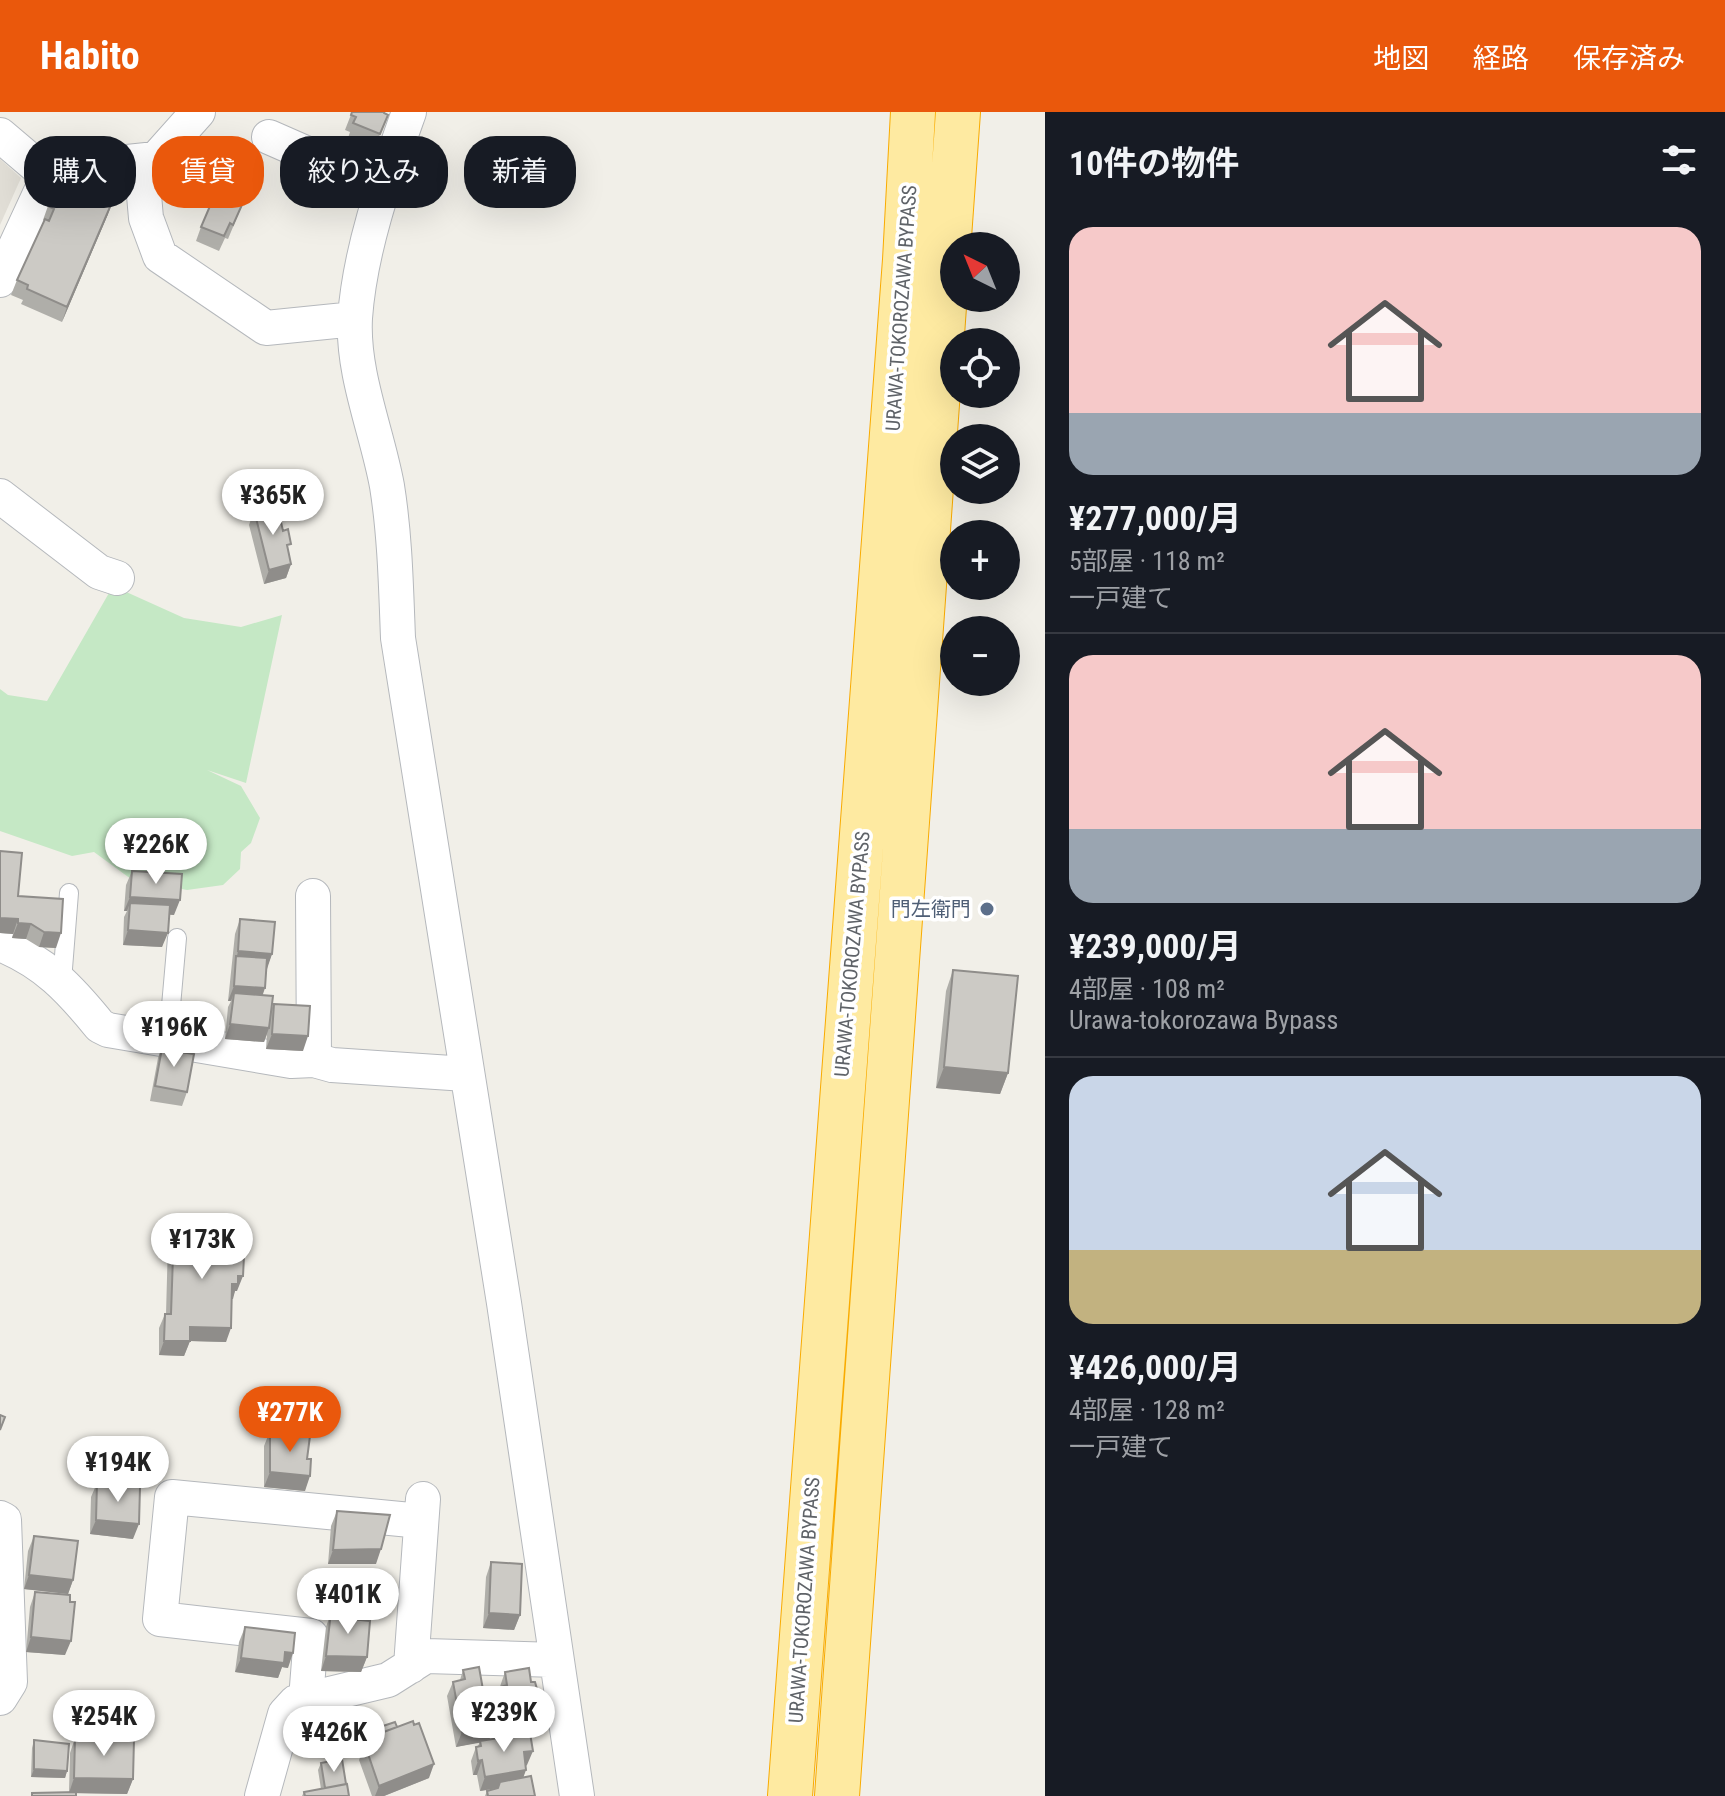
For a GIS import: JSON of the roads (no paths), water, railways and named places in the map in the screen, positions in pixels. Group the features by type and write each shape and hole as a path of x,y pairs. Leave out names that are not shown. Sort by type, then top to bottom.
{"highway":[{"name":"URAWA-TOKOROZAWA BYPASS","path":"790,1796 901,321 913,112"},
{"path":"837,1796 958,112"}],"street":[{"path":"136,162 156,159 198,112"},
{"path":"401,136 409,112"},
{"path":"0,135 24,155"},
{"path":"269,137 280,142"},
{"path":"141,161 146,218 160,256 266,328 355,319"},
{"path":"0,280 31,208"},
{"path":"379,208 355,319 360,372 387,486 395,560 398,638 504,1303 577,1796"},
{"path":"0,496 99,572 117,578"},
{"path":"313,896 314,1060"},
{"path":"0,944 26,954 62,981 108,1030 291,1061 314,1060 332,1065 466,1074"},
{"path":"306,1699 311,1636 160,1619 172,1497 422,1510 411,1666"},
{"path":"0,1518 4,1520 10,1682 0,1698"},
{"path":"262,1796 285,1714 296,1702 388,1680 426,1656 556,1660"}],"lane":[{"path":"62,981 69,893"},
{"path":"168,1040 177,938"}],"place":[{"name":"門左衛門","path":"987,909"}]}
